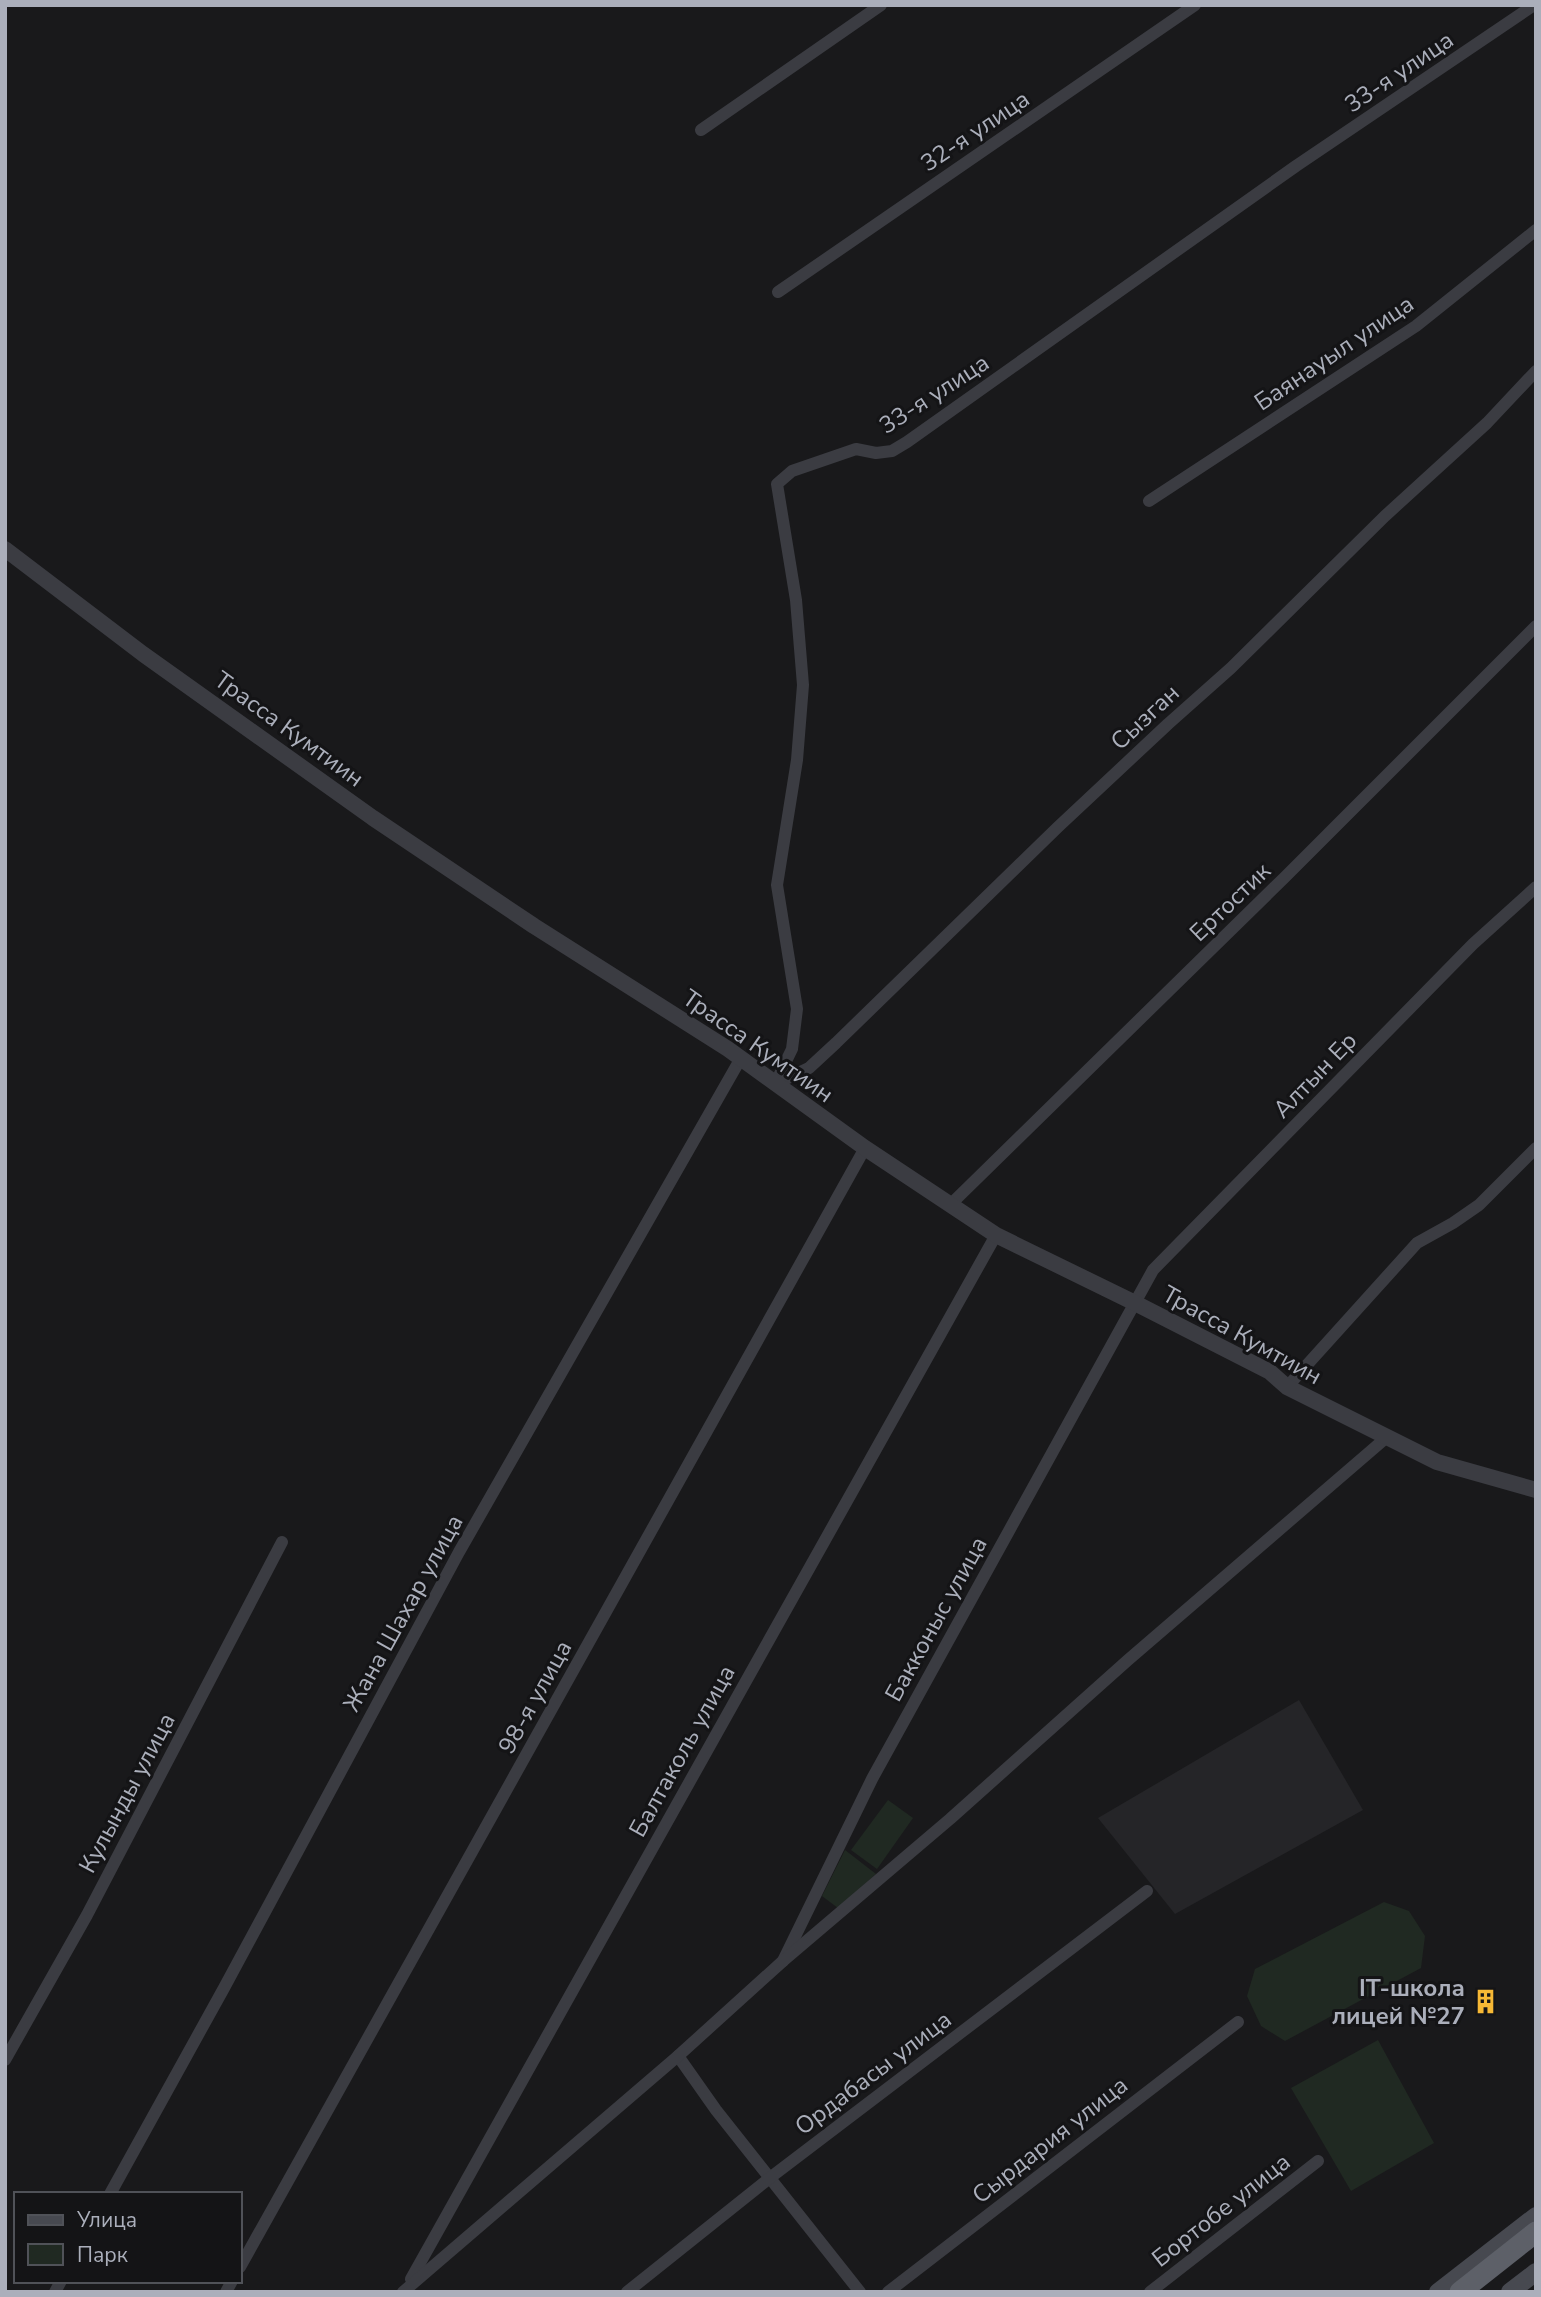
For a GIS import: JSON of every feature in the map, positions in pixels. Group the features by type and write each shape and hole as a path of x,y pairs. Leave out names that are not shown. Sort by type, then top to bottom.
{"highway":[{"path":"1460,2292 1536,2232"},
{"path":"1484,2292 1536,2251"}],"main road":[{"path":"1438,2292 1536,2216"},
{"path":"1510,2292 1536,2272"}],"street":[{"path":"701,130 881,5"},
{"name":"32-я улица","path":"778,292 1195,5"},
{"name":"33-я улица","path":"775,1084 792,1049 797,1009 777,884 797,760 803,685 796,600 777,484 792,471 856,449 876,453 892,450 907,442 1296,166 1534,5"},
{"name":"Баянауыл улица","path":"1149,501 1416,326 1536,230"},
{"name":"Сызган","path":"775,1084 809,1068 836,1043 1058,827 1231,668 1385,516 1487,423 1536,371"},
{"name":"Трасса Кумтиин","path":"5,549 143,654 373,818 534,926 741,1058 865,1148 996,1235 1135,1303 1270,1373 1287,1387 1437,1462 1536,1490"},
{"name":"Ертостик","path":"950,1205 1283,879 1536,626"},
{"name":"Алтын Ер","path":"1135,1303 1153,1270 1473,944 1536,887"},
{"name":"Жана Шахар улица","path":"111,2192 459,1552 741,1058"},
{"name":"98-я улица","path":"242,2263 865,1148"},
{"path":"1287,1387 1417,1242 1453,1223 1479,1205 1536,1148"},
{"name":"Балтаколь улица","path":"405,2290 726,1714 864,1475 996,1235"},
{"name":"Бакконыс улица","path":"783,1961 872,1779 1135,1303"},
{"path":"405,2290 678,2056 783,1961 950,1819 1128,1660 1387,1437"},
{"name":"Кулынды улица","path":"5,2060 87,1915 282,1542"},
{"name":"Ордабасы улица","path":"627,2292 771,2177 1147,1891"},
{"name":"Сырдария улица","path":"888,2292 1238,2022"},
{"path":"678,2056 716,2110 860,2292"},
{"name":"Бортобе улица","path":"1150,2292 1318,2161"}],"shaded area":[{"path":"1299,1700 1363,1810 1175,1914 1098,1818"}],"green space":[{"path":"888,1800 913,1818 877,1869 851,1850"},
{"path":"845,1850 876,1874 838,1908 822,1896"},
{"path":"1384,1902 1409,1911 1425,1936 1421,1968 1285,2041 1261,2026 1247,1996 1255,1969"},
{"path":"1378,2040 1434,2143 1351,2191 1291,2088"}],"place":[{"name":"IT-школа лицей №27","path":"1485,2002"}]}
